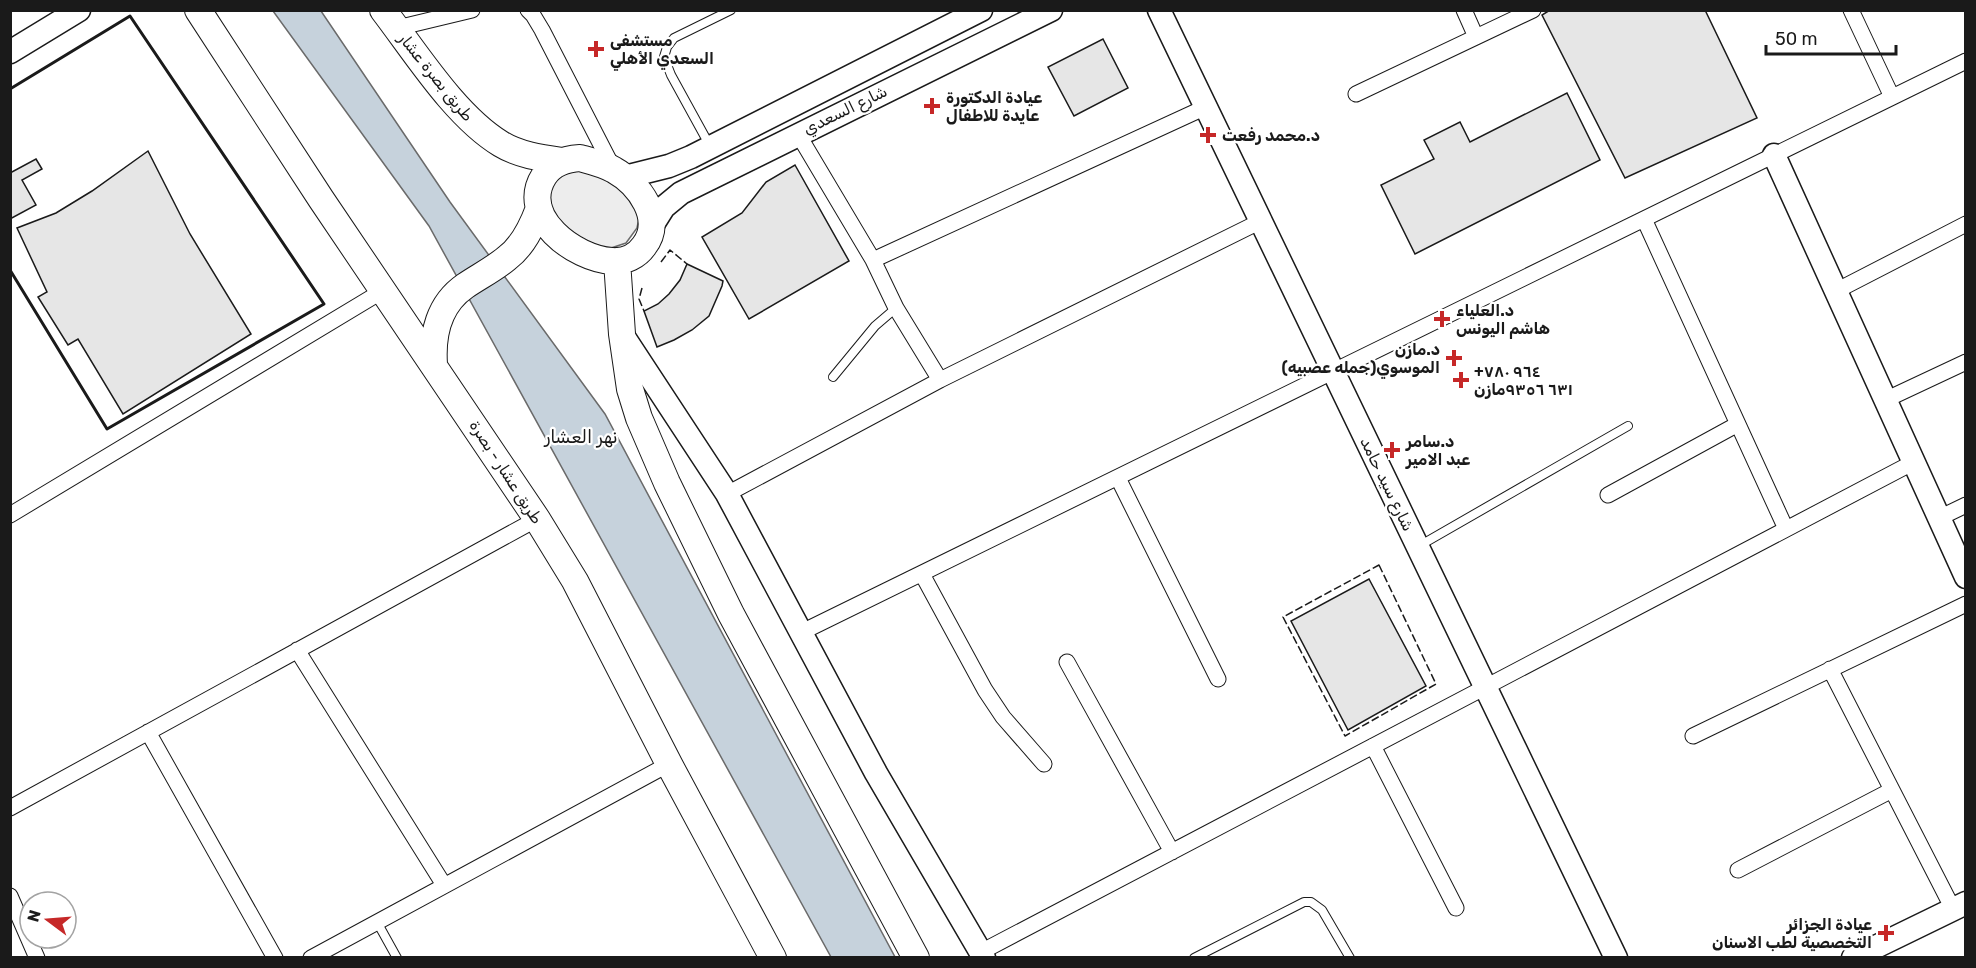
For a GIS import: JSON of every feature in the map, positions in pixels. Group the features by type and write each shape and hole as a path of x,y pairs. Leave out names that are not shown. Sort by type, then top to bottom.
{"main road":[{"name":"طريق عشار - بصرة","path":"198,10 321,199 537,519 575,581 669,764 773,957"},
{"name":"طريق بصرة عشار","path":"390,20 456,105 477,128 503,145 531,156 562,161"},
{"path":"580,158 620,174 642,196 648,208 652,226 647,243 634,256 616,261 594,258 570,246 548,225 539,208 538,189 542,180 554,166 562,161 580,158"},
{"path":"434,364 435,330 446,307 462,288 507,259 526,236 539,208"},
{"path":"616,261 622,334 630,388 639,418 667,483 731,614 916,957"}],"street":[{"path":"10,52 79,10"},
{"path":"390,20 472,10"},
{"path":"528,10 534,15 620,174"},
{"path":"540,10 542,30"},
{"name":"شارع السعدي","path":"620,174 669,166 711,147 981,10"},
{"name":"شارع السعدي","path":"652,226 664,207 681,193 1051,10"},
{"name":"شارع سيد حامد","path":"1159,10 1613,957"},
{"path":"1464,10 1476,37"},
{"path":"1356,94 1533,10"},
{"path":"1851,10 1892,97"},
{"path":"800,633 1965,61"},
{"path":"873,260 1206,107"},
{"path":"798,134 873,260 896,308 940,380"},
{"path":"1774,155 1965,577"},
{"path":"1644,219 1786,529"},
{"path":"727,494 940,380 1261,221"},
{"path":"1836,291 1965,224"},
{"path":"10,515 384,290"},
{"path":"622,334 727,494 876,773 983,955 1172,852 1914,462"},
{"path":"1885,400 1965,362"},
{"path":"1608,495 1738,424"},
{"path":"1118,477 1218,679"},
{"path":"1939,518 1965,505"},
{"path":"10,808 537,519"},
{"path":"922,574 1002,717 1044,764"},
{"path":"1693,736 1965,604"},
{"path":"297,650 444,885"},
{"path":"1067,662 1172,852"},
{"path":"1830,669 1892,790 1959,906 1853,957"},
{"path":"148,732 275,957"},
{"path":"1373,746 1456,908"},
{"path":"311,957 669,764"},
{"path":"1738,870 1892,790"},
{"path":"10,896 37,957"}],"lane":[{"path":"711,147 671,75 664,57 667,47 674,38 731,10"},
{"path":"833,377 875,326 896,308"},
{"path":"1418,547 1628,426"},
{"path":"1194,957 1305,902 1311,902 1322,910 1350,957"},
{"path":"376,922 397,957"}],"shaded area":[{"path":"572,171 600,174 634,200 639,218 637,228 626,243 608,249 578,238 560,221 549,205 549,189 557,177"}],"water":[{"name":"نهر العشار","path":"273,11 321,11 450,202 605,414 895,957 831,957 429,226"}],"building":[{"path":"1550,10 1705,10 1757,118 1625,178 1542,15"},
{"path":"1103,39 1128,88 1074,116 1048,67"},
{"path":"1567,93 1600,160 1415,254 1381,185 1434,159 1424,140 1460,122 1470,142"},
{"path":"148,151 190,234 251,334 123,414 78,339 68,345 38,297 47,292 17,228 56,213 92,191"},
{"path":"36,159 42,169 22,180 36,205 10,219 10,173"},
{"path":"795,165 849,261 749,319 702,237 742,213 766,182"},
{"path":"687,264 723,281 722,286 709,316 692,330 657,347 644,311 658,304 669,294 680,280"},
{"path":"1369,579 1426,686 1348,730 1291,621"}],"fence":[{"path":"661,262 670,250 687,264"},
{"path":"642,288 639,299 644,311"},
{"path":"1379,565 1436,684 1345,736 1283,617 1379,565"}],"wall":[{"path":"10,89 130,16 324,304 107,429 10,270"}],"place":[{"name":"مستشفى السعدي الأهلي","path":"596,49"},
{"name":"عيادة الدكتورة عايدة للاطفال","path":"932,106"},
{"name":"د.محمد رفعت","path":"1208,135"},
{"name":"د.العلياء هاشم اليونس","path":"1442,319"},
{"name":"د.مازن الموسوي(جمله عصبيه)","path":"1454,358"},
{"name":"+٩٦٤ ٧٨٠ ٦٣١ ٩٣٥٦مازن","path":"1461,380"},
{"name":"د.سامر عبد الامير","path":"1392,450"},
{"name":"عيادة الجزائر التخصصية لطب الاسنان","path":"1886,933"}]}
